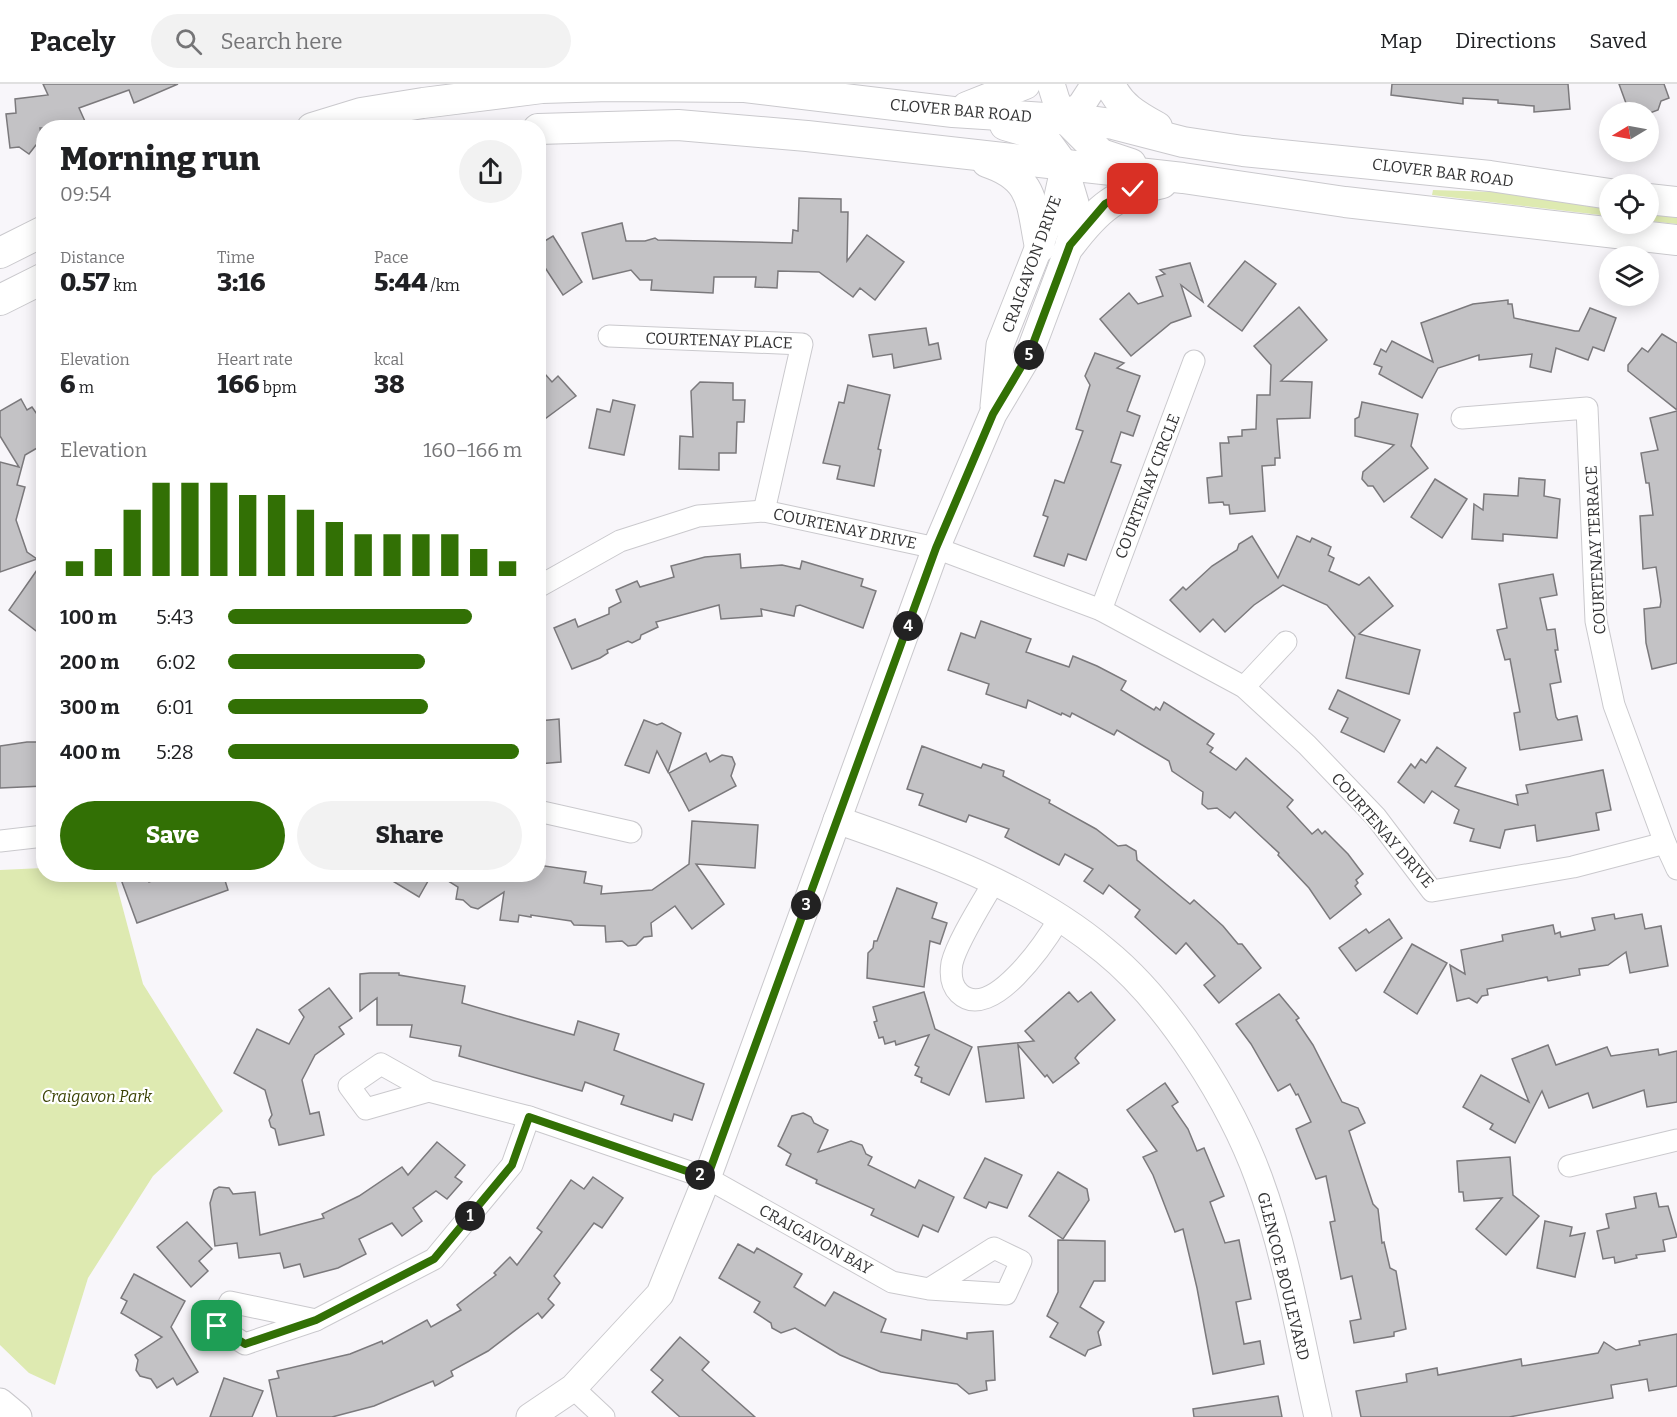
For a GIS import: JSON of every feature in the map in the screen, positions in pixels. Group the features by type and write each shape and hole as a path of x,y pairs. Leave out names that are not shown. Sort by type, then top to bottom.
{"main road":[{"path":"952,112 1014,91 1025,84"},
{"path":"1110,84 1116,98 1136,116 1183,142"},
{"name":"CLOVER BAR ROAD","path":"338,120 361,113 423,103 542,88 746,87 952,112 1057,130 1113,124 1183,142 1244,151 1490,176 1599,192"},
{"path":"546,129 678,125 959,152 1064,166 1183,178 1345,202 1677,240"},
{"path":"1057,130 1064,166"},
{"path":"959,152 1016,147 1057,130 1089,143 1101,154 1183,178"},
{"path":"1064,166 1089,143 1101,138 1183,142"},
{"path":"959,152 994,164 1017,176 1029,195 1040,247"},
{"path":"1070,245 1105,204 1133,189 1183,178"},
{"path":"1659,200 1677,202"},
{"path":"0,253 36,235"},
{"path":"0,300 36,282"}],"street":[{"path":"1051,84 1056,100 1057,130"},
{"path":"1057,130 1082,104 1095,84"},
{"name":"CRAIGAVON DRIVE","path":"530,1417 573,1388 660,1294 707,1178 936,548 993,414 1030,352 1070,245 1075,203 1064,166"},
{"name":"CRAIGAVON DRIVE","path":"993,414 1000,345 1057,201 1064,166"},
{"name":"COURTENAY PLACE","path":"609,336 802,344 764,511"},
{"name":"COURTENAY CIRCLE","path":"1101,610 1194,362"},
{"name":"COURTENAY TERRACE","path":"1462,418 1587,408 1596,621 1614,705 1665,843"},
{"name":"COURTENAY DRIVE","path":"546,582 620,541 698,516 764,511 936,548 1101,610 1244,687 1308,745 1376,817 1432,891 1573,867 1665,843"},
{"path":"1244,687 1286,642"},
{"path":"546,813 631,832"},
{"name":"GLENCOE BOULEVARD","path":"837,820 944,859 994,882 1059,919 1106,951 1142,987 1188,1045 1227,1107 1259,1178 1280,1250 1318,1417"},
{"path":"0,841 36,838"},
{"path":"1665,843 1677,869"},
{"path":"994,882 952,962 951,980 960,994 977,1000 998,992 1036,957 1059,919"},
{"name":"CRAIGAVON BAY","path":"429,1091 529,1117 707,1178 892,1282 929,1289"},
{"path":"316,1320 434,1259 512,1165 529,1117"},
{"path":"1569,1166 1677,1140"},
{"path":"573,1388 604,1417"},
{"path":"0,1402 18,1417"}],"green space":[{"path":"1433,190 1494,192 1599,201 1599,215 1432,195"},
{"path":"1659,207 1677,209 1677,224 1659,222"},
{"name":"Craigavon Park","path":"36,868 36,882 116,882 143,984 223,1111 153,1176 88,1278 55,1385 29,1373 0,1345 0,870"}],"building":[{"path":"43,84 178,84 134,103 129,90 79,108 84,120 36,120 36,145 29,154 19,147 10,148 6,114 16,113 15,99 48,95"},
{"path":"1392,84 1568,84 1570,109 1534,112 1534,106 1498,103 1498,100 1463,98 1463,104 1391,95"},
{"path":"1619,84 1664,84 1669,98 1661,101 1659,107 1659,102 1626,102"},
{"path":"799,198 841,199 841,212 848,212 847,261 867,235 904,262 875,300 860,288 853,297 819,272 778,271 777,288 755,287 756,277 714,277 713,293 651,290 652,280 640,280 631,270 593,279 582,233 622,223 626,241 645,241 655,238 658,240 792,243 793,230 798,231"},
{"path":"553,236 582,282 563,295 546,269 546,240"},
{"path":"1245,261 1276,284 1242,331 1208,306"},
{"path":"1190,263 1203,302 1181,285 1191,316 1171,323 1131,356 1100,319 1129,293 1138,304 1163,296 1156,277 1165,274 1160,270"},
{"path":"1508,300 1508,304 1512,304 1514,318 1575,331 1579,331 1590,308 1616,318 1604,351 1593,347 1588,360 1556,348 1551,372 1530,367 1532,354 1479,360 1479,355 1438,368 1422,398 1379,374 1382,367 1374,364 1381,349 1386,352 1392,341 1433,362 1421,323 1473,304"},
{"path":"1299,307 1327,340 1281,381 1312,382 1310,418 1277,419 1280,458 1275,458 1275,465 1262,466 1265,511 1230,514 1229,505 1224,505 1223,502 1209,503 1207,478 1222,476 1220,443 1229,443 1228,437 1242,436 1242,430 1256,429 1257,395 1270,395 1271,365 1254,346"},
{"path":"926,328 929,345 938,343 941,359 894,368 892,354 873,357 869,335"},
{"path":"1662,334 1677,343 1677,410 1628,371 1628,365 1642,348 1648,352"},
{"path":"1095,353 1124,363 1117,368 1140,376 1127,411 1140,416 1133,436 1121,432 1111,462 1121,465 1086,560 1068,554 1064,566 1034,556 1048,517 1043,515 1055,480 1064,483 1083,431 1076,429 1090,385 1085,376"},
{"path":"546,375 552,382 558,376 576,396 546,418"},
{"path":"700,382 733,383 733,400 745,400 744,422 737,422 736,453 719,453 719,470 679,469 680,436 693,437 691,391"},
{"path":"848,385 890,395 878,449 881,450 874,486 837,479 840,466 823,463 839,402 844,403"},
{"path":"21,399 27,410 32,407 36,413 36,449 25,455 17,485 25,487 16,520 27,552 36,559 0,572 0,462 19,467 0,436 0,411"},
{"path":"613,400 635,405 624,455 589,448 597,409 610,412"},
{"path":"1362,402 1418,414 1411,446 1428,468 1384,502 1373,486 1368,486 1362,479 1363,472 1394,445 1355,436 1355,419 1359,417"},
{"path":"1677,411 1677,663 1652,669 1646,643 1644,609 1660,607 1661,601 1656,567 1643,569 1640,516 1653,515 1649,483 1646,483 1641,453 1658,450 1650,418"},
{"path":"1519,478 1545,480 1544,496 1560,499 1557,538 1503,534 1503,541 1472,539 1474,504 1483,510 1484,494 1518,496"},
{"path":"1435,479 1467,499 1442,538 1411,517"},
{"path":"1252,536 1278,578 1297,536 1310,542 1312,538 1331,547 1328,555 1334,558 1329,571 1359,585 1369,577 1393,606 1359,634 1420,650 1409,694 1346,678 1355,637 1327,605 1283,585 1254,605 1225,632 1213,619 1200,632 1170,600 1183,587 1186,590 1212,566 1237,550 1239,544"},
{"path":"740,554 741,568 782,565 800,569 802,561 863,579 861,586 876,591 863,628 800,605 796,606 794,616 761,609 762,616 721,619 719,605 656,622 658,627 641,635 640,639 632,643 628,641 607,650 608,653 600,658 572,669 554,628 575,619 578,627 609,614 609,608 621,602 616,590 637,581 640,587 674,577 671,566 705,557"},
{"path":"36,571 36,631 9,610"},
{"path":"1553,574 1557,595 1540,598 1547,630 1555,629 1558,650 1555,650 1561,682 1550,684 1556,717 1558,720 1577,716 1582,740 1520,750 1514,713 1520,712 1510,659 1505,660 1497,630 1507,628 1499,584"},
{"path":"981,621 1031,639 1026,652 1069,667 1073,656 1097,666 1126,681 1121,690 1154,710 1156,707 1160,710 1164,702 1214,734 1207,744 1213,748 1210,752 1236,770 1246,758 1293,800 1287,807 1312,834 1318,829 1322,834 1325,831 1348,854 1363,874 1356,880 1358,883 1355,886 1361,894 1330,919 1309,888 1278,855 1279,853 1235,812 1230,818 1217,808 1208,809 1202,804 1203,792 1172,771 1169,761 1117,730 1114,735 1072,713 1070,717 1062,713 1061,715 1028,700 1026,708 986,694 989,684 948,670 961,633 975,638"},
{"path":"1338,690 1400,720 1384,752 1341,732 1348,718 1329,709"},
{"path":"559,719 561,762 546,763 546,720"},
{"path":"644,720 657,725 662,723 681,733 668,772 657,751 649,773 625,765"},
{"path":"36,742 36,786 0,788 0,746"},
{"path":"922,746 981,768 983,764 1004,771 1003,776 1050,800 1049,803 1096,829 1118,846 1126,845 1136,851 1137,860 1190,904 1194,900 1223,926 1238,944 1242,944 1261,968 1219,1003 1204,985 1215,976 1186,943 1176,954 1135,917 1140,910 1109,885 1103,894 1084,881 1093,869 1065,854 1059,865 1005,837 1009,829 969,815 966,822 919,805 923,794 907,789"},
{"path":"1437,747 1466,768 1455,786 1518,805 1516,795 1528,793 1526,785 1603,770 1611,810 1596,813 1599,830 1537,841 1535,825 1505,830 1500,848 1470,841 1474,829 1454,823 1459,810 1432,791 1424,803 1398,782 1411,764 1415,768 1421,759 1426,763"},
{"path":"706,753 710,762 722,755 732,757 735,764 731,776 736,786 689,811 669,773"},
{"path":"692,821 758,825 755,868 696,864 724,904 692,929 675,906 651,923 652,936 644,937 636,945 628,946 622,941 606,942 605,926 574,925 571,921 531,915 531,917 519,915 518,922 500,920 504,892 478,909 471,907 463,900 456,899 458,887 450,882 546,882 546,866 586,872 584,883 602,886 601,894 652,890 689,864"},
{"path":"122,882 226,882 228,890 137,923"},
{"path":"394,882 427,882 419,897"},
{"path":"897,888 937,903 932,918 947,923 940,944 930,941 924,987 867,978 868,953 873,948 874,941 877,941"},
{"path":"1614,914 1615,919 1642,914 1645,929 1661,926 1668,966 1630,973 1626,952 1608,965 1579,969 1580,975 1548,981 1547,977 1487,989 1488,995 1482,996 1477,1003 1469,998 1457,1001 1450,965 1465,974 1461,950 1503,941 1502,935 1553,925 1555,934 1560,932 1561,937 1595,930 1592,918"},
{"path":"1389,919 1402,938 1356,971 1339,948 1366,929 1369,933"},
{"path":"1412,944 1447,963 1417,1014 1384,992"},
{"path":"399,973 399,975 465,986 462,1003 574,1035 578,1021 619,1034 614,1050 704,1084 692,1120 674,1114 672,1121 621,1104 624,1096 585,1082 582,1091 459,1056 461,1046 410,1037 412,1025 377,1025 377,998 360,1011 360,974"},
{"path":"329,988 352,1018 339,1027 344,1034 315,1055 302,1080 310,1114 319,1112 324,1135 279,1145 275,1129 271,1127 269,1120 272,1115 265,1090 234,1073 257,1029 289,1044 304,1017 299,1010"},
{"path":"924,992 935,1029 972,1047 949,1095 921,1082 922,1078 915,1075 919,1067 915,1065 929,1035 896,1045 895,1041 885,1044 883,1037 879,1038 874,1022 877,1021 873,1007"},
{"path":"1069,992 1078,1002 1091,992 1115,1020 1078,1054 1075,1058 1079,1063 1053,1083 1047,1075 1045,1077 1018,1045 1024,1098 986,1102 978,1047 1034,1041 1025,1031"},
{"path":"1279,994 1299,1018 1296,1020 1313,1045 1342,1102 1358,1108 1365,1123 1349,1131 1373,1204 1378,1209 1382,1243 1384,1242 1390,1268 1396,1271 1406,1329 1394,1332 1394,1336 1354,1343 1350,1321 1361,1319 1352,1276 1341,1279 1330,1222 1335,1221 1326,1176 1316,1179 1296,1129 1311,1122 1298,1094 1296,1095 1290,1084 1278,1091 1251,1044 1236,1024"},
{"path":"1548,1045 1556,1065 1607,1047 1611,1056 1658,1049 1659,1055 1677,1051 1677,1102 1647,1107 1644,1090 1593,1108 1588,1093 1549,1108 1542,1091 1515,1143 1490,1129 1493,1124 1463,1107 1481,1075 1529,1102 1512,1059"},
{"path":"1165,1083 1178,1102 1172,1106 1188,1129 1197,1151 1204,1148 1224,1196 1210,1202 1225,1243 1239,1240 1251,1299 1236,1302 1244,1344 1260,1341 1264,1364 1213,1374 1183,1229 1175,1232 1153,1175 1143,1157 1157,1151 1127,1110"},
{"path":"803,1113 811,1117 814,1123 828,1130 818,1152 851,1141 862,1145 866,1154 872,1157 868,1165 915,1188 919,1180 954,1197 938,1232 923,1225 918,1237 871,1215 874,1209 816,1183 817,1180 786,1165 791,1154 778,1146 792,1116"},
{"path":"437,1142 465,1165 455,1177 462,1182 447,1199 436,1191 413,1208 422,1221 402,1236 392,1223 359,1239 366,1254 338,1268 304,1277 300,1264 284,1268 280,1253 239,1258 237,1243 215,1246 210,1203 214,1190 219,1187 229,1188 233,1194 255,1192 260,1235 324,1218 322,1214 359,1196 402,1167 408,1175"},
{"path":"1510,1157 1513,1195 1539,1216 1506,1255 1476,1229 1502,1198 1464,1201 1463,1192 1459,1192 1457,1161"},
{"path":"985,1158 1022,1175 1007,1208 989,1202 986,1208 964,1198"},
{"path":"1058,1172 1087,1189 1089,1200 1063,1239 1029,1216"},
{"path":"593,1177 623,1198 602,1228 594,1223 554,1276 560,1283 548,1299 554,1305 542,1318 538,1313 488,1351 451,1371 453,1376 435,1386 433,1381 374,1406 332,1417 277,1417 269,1380 279,1378 277,1371 350,1354 382,1341 383,1344 427,1320 431,1327 461,1310 457,1305 496,1275 494,1273 510,1257 517,1265 542,1232 537,1228 571,1180 584,1189"},
{"path":"1656,1193 1659,1207 1668,1206 1677,1237 1663,1240 1665,1251 1636,1255 1637,1258 1615,1263 1614,1257 1603,1259 1597,1231 1609,1228 1606,1214 1636,1208 1634,1197"},
{"path":"1545,1221 1572,1227 1570,1236 1585,1233 1575,1277 1537,1268"},
{"path":"187,1222 212,1249 199,1261 208,1271 191,1287 157,1247"},
{"path":"1058,1240 1105,1241 1105,1281 1094,1281 1080,1307 1104,1322 1098,1332 1101,1345 1088,1350 1085,1356 1050,1337 1058,1323 1047,1316 1058,1292"},
{"path":"738,1244 754,1253 757,1248 802,1274 794,1287 825,1306 834,1292 886,1319 881,1332 921,1340 922,1330 967,1339 967,1333 993,1331 995,1380 986,1381 987,1390 969,1394 957,1384 881,1372 840,1355 795,1328 781,1333 754,1312 760,1302 719,1278"},
{"path":"134,1274 185,1301 171,1327 198,1372 177,1385 173,1378 157,1388 151,1379 140,1376 136,1370 138,1360 135,1355 162,1337 121,1313 127,1301 121,1298"},
{"path":"1677,1334 1677,1386 1649,1391 1647,1379 1611,1385 1613,1398 1509,1417 1361,1417 1356,1391 1407,1382 1406,1374 1437,1368 1438,1375 1521,1359 1522,1366 1598,1353 1604,1342 1616,1350 1640,1345 1639,1341"},
{"path":"680,1337 709,1362 702,1370 755,1417 680,1417 652,1392 663,1380 651,1370"},
{"path":"224,1378 263,1391 252,1417 210,1417"},
{"path":"1278,1396 1282,1417 1194,1417 1193,1409"}],"route":[{"path":"217,1326 245,1344 316,1320 434,1259 512,1165 529,1117 707,1178 936,548 993,414 1030,352 1070,245 1105,204 1133,189"}]}
